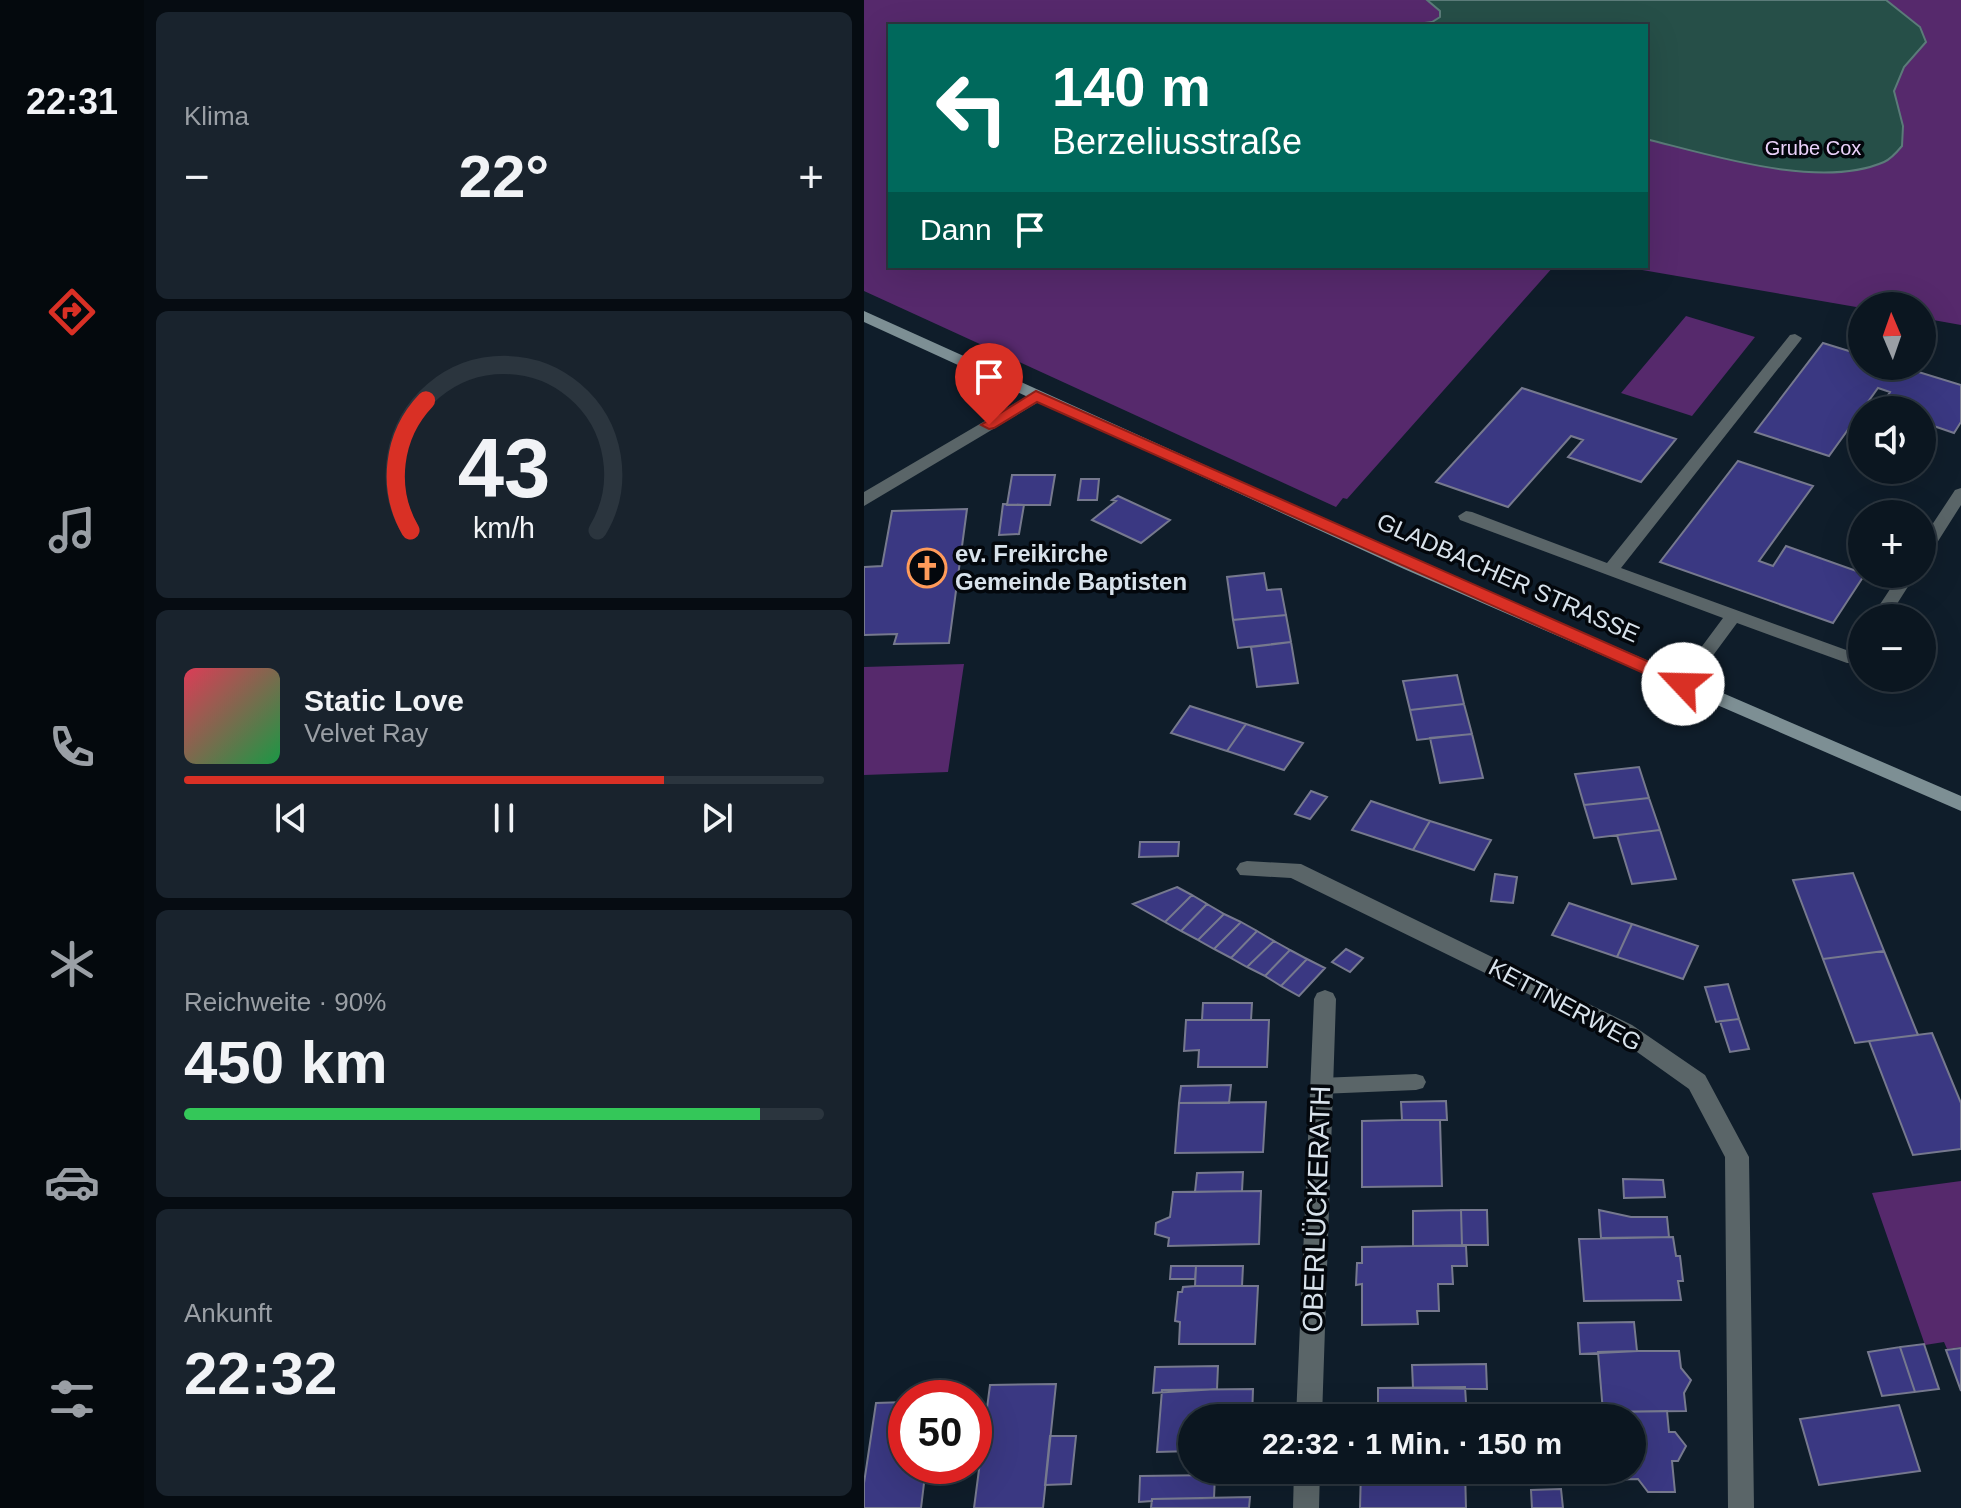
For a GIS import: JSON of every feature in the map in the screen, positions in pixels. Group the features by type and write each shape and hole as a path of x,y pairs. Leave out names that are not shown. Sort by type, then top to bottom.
{"main road":[{"name":"GLADBACHER STRASSE","path":"864,316 1036,396 1683,684 1961,804"}],"street":[{"path":"864,500 1036,396"},
{"name":"KETTNERWEG","path":"1247,869 1294,870 1624,1031 1697,1082 1737,1157 1741,1508"},
{"name":"OBERLÜCKERATH","path":"1309,1404 1325,999"},
{"path":"1306,1508 1307,1484"}],"lane":[{"path":"1610,570 1795,338"},
{"path":"1936,531 1961,493"},
{"path":"1466,516 1848,657"},
{"path":"1683,684 1734,616"},
{"path":"1320,1086 1416,1082"}],"green space":[{"name":"Grube Cox","path":"864,0 1961,0 1961,325 1936,321 1936,292 1848,292 1848,306 1631,268 1648,268 1648,24 888,24 888,268 1552,268 1347,499 1343,498 1336,507 864,291"},
{"path":"1686,316 1755,337 1692,416 1621,393"},
{"path":"964,664 948,772 864,775 864,667"},
{"path":"1961,1181 1961,1347 1947,1349 1944,1342 1925,1345 1872,1193"}],"shaded area":[{"path":"1427,0 1886,0 1920,27 1926,42 1904,67 1894,91 1903,126 1902,146 1896,153 1884,162 1858,170 1798,171 1733,161 1648,140 1648,24 1417,24 1432,22 1440,17 1440,11"}],"building":[{"path":"1823,343 1848,351 1848,380 1936,380 1936,377 1961,385 1961,422 1954,433 1936,427 1936,396 1887,396 1890,392 1878,388 1872,396 1848,396 1848,430 1829,456 1755,432"},
{"path":"1522,388 1676,439 1641,482 1568,457 1583,440 1571,436 1508,507 1436,482"},
{"path":"1738,461 1813,486 1759,561 1773,566 1786,546 1848,568 1848,588 1856,588 1833,623 1660,562"},
{"path":"1012,475 1055,475 1050,505 1007,505"},
{"path":"1081,479 1099,479 1097,500 1078,500"},
{"path":"1118,496 1170,520 1141,543 1092,520"},
{"path":"1003,504 1024,505 1019,534 999,535"},
{"path":"967,509 949,643 894,644 897,634 864,635 864,567 882,566 892,511"},
{"path":"1264,573 1267,590 1281,589 1286,615 1233,620 1227,577"},
{"path":"1286,615 1291,642 1238,648 1233,620"},
{"path":"1291,642 1298,683 1257,687 1251,647"},
{"path":"1457,675 1464,704 1410,710 1403,681"},
{"path":"1464,704 1472,734 1417,740 1410,710"},
{"path":"1190,706 1246,724 1227,751 1171,733"},
{"path":"1246,724 1303,743 1284,770 1227,751"},
{"path":"1472,734 1483,778 1440,783 1430,738"},
{"path":"1639,767 1649,798 1584,805 1575,774"},
{"path":"1311,791 1327,797 1310,819 1295,814"},
{"path":"1649,798 1660,830 1594,838 1584,805"},
{"path":"1371,801 1430,821 1413,850 1352,830"},
{"path":"1430,821 1491,840 1474,870 1413,850"},
{"path":"1660,830 1676,879 1632,884 1617,835"},
{"path":"1140,842 1179,842 1178,856 1139,857"},
{"path":"1853,873 1884,951 1823,959 1793,880"},
{"path":"1495,874 1517,877 1513,903 1491,901"},
{"path":"1177,887 1192,895 1165,922 1133,904"},
{"path":"1192,895 1207,904 1181,931 1165,922"},
{"path":"1569,903 1632,924 1617,957 1552,935"},
{"path":"1207,904 1224,914 1198,940 1181,931"},
{"path":"1224,914 1241,922 1214,949 1198,940"},
{"path":"1241,922 1257,931 1231,958 1214,949"},
{"path":"1632,924 1698,946 1683,979 1617,957"},
{"path":"1257,931 1274,941 1247,967 1231,958"},
{"path":"1274,941 1290,950 1265,976 1247,967"},
{"path":"1346,949 1363,958 1350,972 1332,962"},
{"path":"1290,950 1307,959 1281,986 1265,976"},
{"path":"1884,951 1918,1035 1855,1043 1823,959"},
{"path":"1307,959 1325,968 1299,996 1281,986"},
{"path":"1728,984 1739,1019 1716,1022 1705,987"},
{"path":"1203,1003 1252,1003 1251,1020 1202,1020"},
{"path":"1739,1019 1749,1049 1730,1052 1720,1021"},
{"path":"1186,1020 1269,1020 1267,1067 1198,1067 1199,1050 1184,1051"},
{"path":"1932,1033 1961,1103 1961,1149 1913,1155 1869,1041"},
{"path":"1231,1085 1229,1103 1179,1103 1181,1086"},
{"path":"1446,1101 1447,1120 1402,1120 1401,1102"},
{"path":"1266,1102 1263,1152 1175,1153 1179,1103"},
{"path":"1440,1120 1442,1186 1362,1187 1362,1121"},
{"path":"1243,1172 1242,1191 1195,1192 1197,1173"},
{"path":"1623,1179 1663,1180 1665,1197 1624,1198"},
{"path":"1261,1191 1259,1244 1168,1246 1169,1238 1155,1234 1156,1223 1170,1217 1173,1192"},
{"path":"1461,1210 1462,1245 1413,1246 1413,1211"},
{"path":"1461,1210 1487,1210 1488,1245 1462,1245"},
{"path":"1599,1210 1631,1217 1667,1217 1669,1237 1601,1238"},
{"path":"1673,1237 1676,1256 1680,1256 1683,1281 1678,1281 1681,1300 1584,1301 1579,1239"},
{"path":"1466,1246 1467,1266 1452,1266 1453,1284 1438,1284 1439,1311 1417,1311 1418,1324 1362,1325 1362,1284 1356,1285 1357,1263 1362,1263 1362,1247"},
{"path":"1171,1266 1196,1266 1195,1279 1170,1279"},
{"path":"1196,1266 1243,1266 1242,1286 1195,1286"},
{"path":"1258,1286 1255,1344 1179,1344 1180,1322 1175,1321 1178,1292 1182,1292 1183,1287"},
{"path":"1634,1322 1637,1351 1580,1354 1578,1323"},
{"path":"1924,1344 1939,1389 1915,1392 1900,1347"},
{"path":"1900,1347 1915,1392 1882,1396 1868,1352"},
{"path":"1961,1348 1961,1391 1946,1350"},
{"path":"1679,1351 1681,1368 1691,1380 1684,1393 1686,1411 1646,1411 1646,1404 1602,1404 1598,1352"},
{"path":"1486,1364 1487,1389 1413,1388 1412,1365"},
{"path":"1218,1366 1217,1389 1153,1393 1155,1367"},
{"path":"1056,1384 1043,1508 974,1508 977,1484 992,1484 992,1385"},
{"path":"1465,1387 1466,1404 1378,1404 1378,1388"},
{"path":"1253,1389 1252,1404 1178,1404 1178,1451 1157,1452 1162,1390"},
{"path":"876,1403 888,1403 888,1484 924,1484 921,1508 864,1508 864,1483"},
{"path":"1899,1405 1920,1471 1819,1485 1800,1419"},
{"path":"1646,1411 1667,1411 1669,1432 1675,1432 1686,1446 1678,1461 1672,1461 1675,1492 1648,1492 1642,1484 1646,1484"},
{"path":"1050,1436 1076,1436 1071,1484 1045,1485"},
{"path":"1178,1475 1178,1484 1215,1484 1214,1498 1139,1502 1140,1476"},
{"path":"1361,1484 1465,1484 1466,1508 1360,1508"},
{"path":"1561,1489 1563,1508 1532,1508 1531,1490"},
{"path":"1250,1497 1249,1508 1151,1508 1152,1499"}],"place":[{"name":"ev. Freikirche Gemeinde Baptisten","path":"927,568"}],"route":[{"path":"989,425 1036,396 1683,684"}]}
